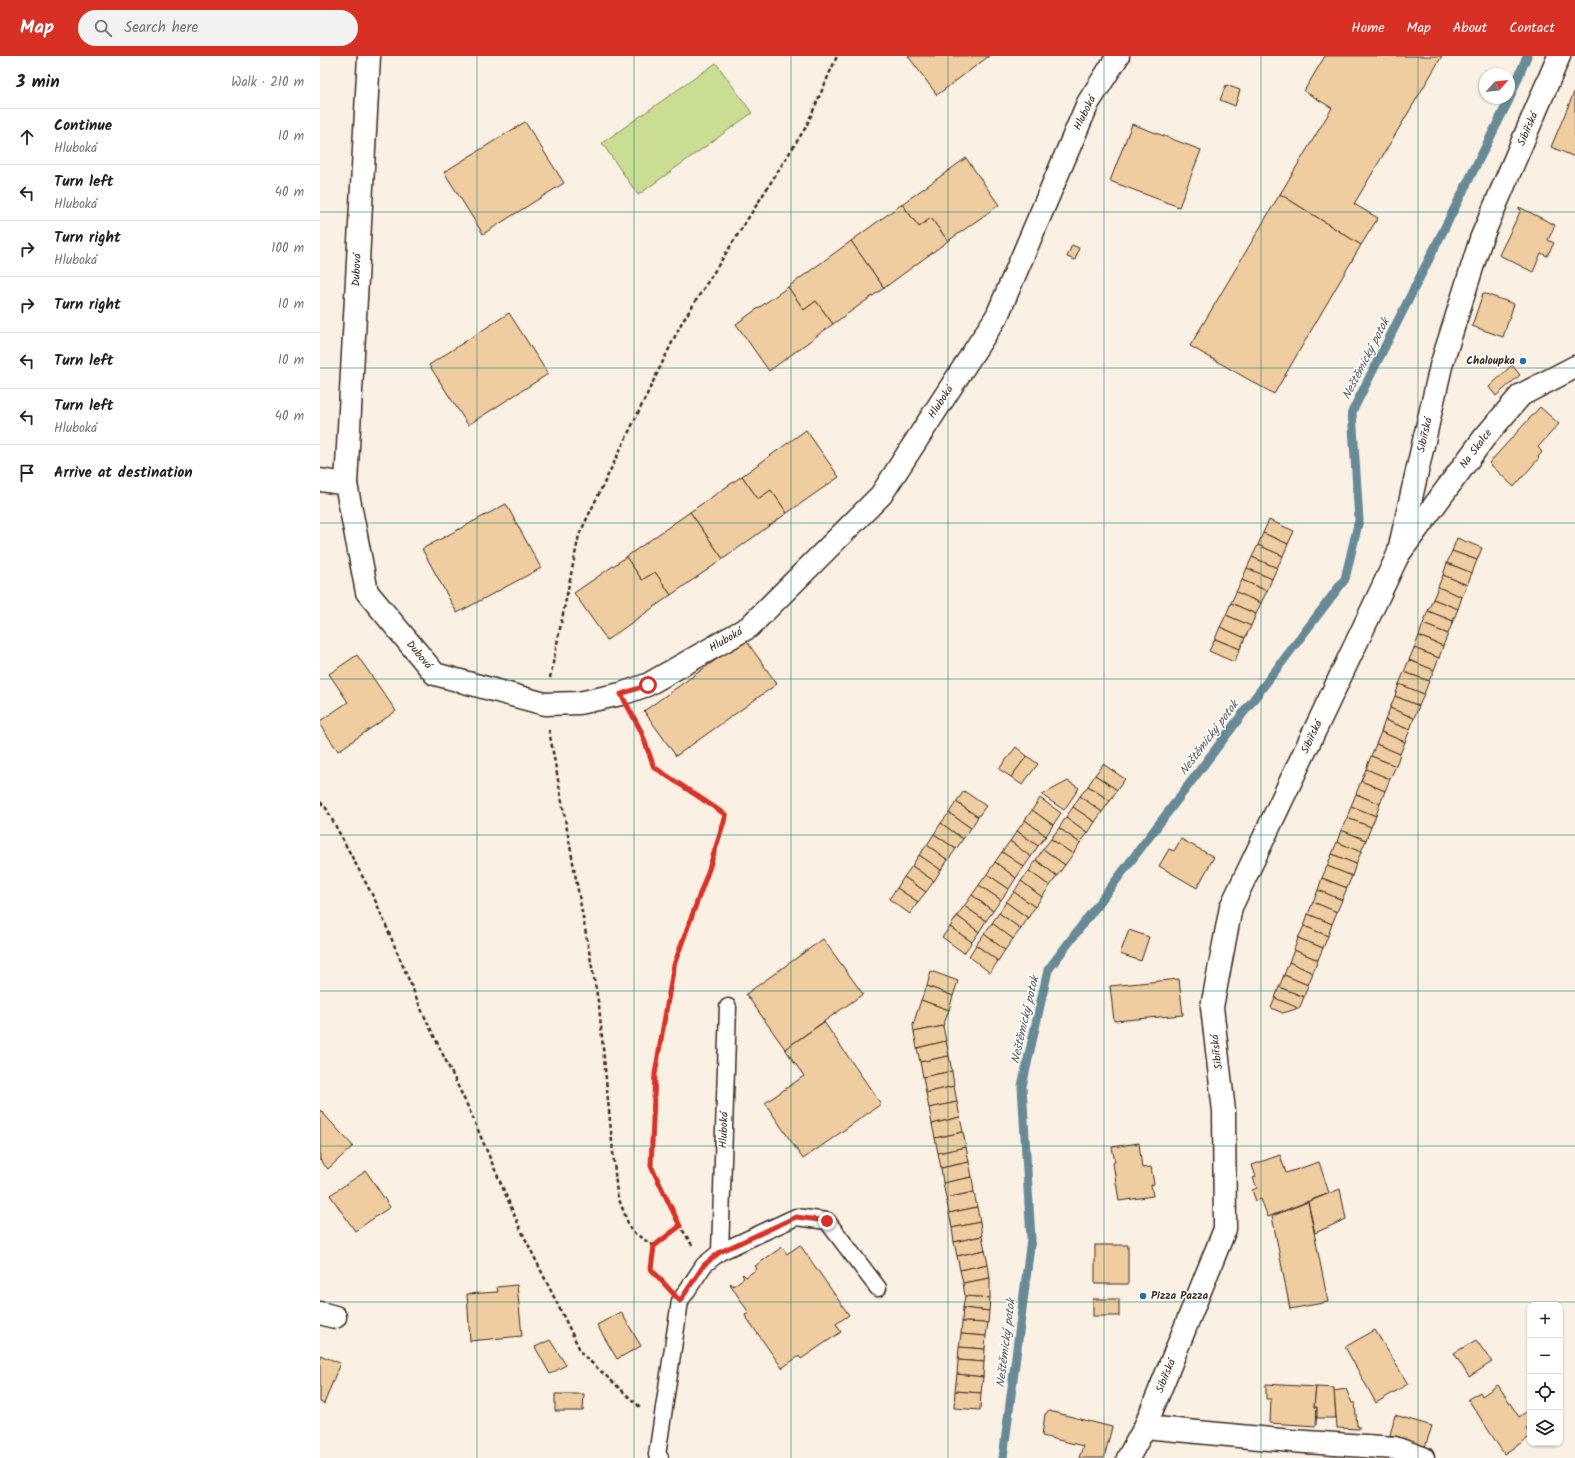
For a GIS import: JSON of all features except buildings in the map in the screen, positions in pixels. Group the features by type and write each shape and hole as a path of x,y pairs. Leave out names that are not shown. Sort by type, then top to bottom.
{"street":[{"name":"Dubová","path":"369,56 346,484 367,592 435,674 545,704 579,703 621,694"},
{"name":"Hluboká","path":"621,694 648,685 749,627 881,495 997,316 1088,103 1118,56"},
{"name":"Sibiřská","path":"1128,1458 1146,1427 1225,1229 1224,1111 1212,1007 1231,907 1398,555 1441,366 1481,239 1559,56"},
{"name":"Na Skalce","path":"1398,555 1484,438 1521,395 1575,367"},
{"path":"320,480 346,484"},
{"path":"1146,1427 1291,1441 1395,1448 1423,1458"}],"lane":[{"name":"Hluboká","path":"720,1252 728,1007"},
{"path":"660,1458 657,1455 680,1301 704,1265 720,1252 796,1217 827,1221 878,1288"}],"path":[{"path":"654,1246 631,1232 618,1194 599,1006 545,704 579,535 681,324 806,127 837,56"},
{"path":"621,694 641,731 654,767 726,815 709,869 674,965 655,1074 651,1166 680,1226 654,1246 651,1269 680,1301"},
{"path":"320,802 326,808 376,902 422,1011 468,1107 520,1228 582,1354 661,1426"}],"green space":[{"path":"716,63 752,113 638,195 602,143"}],"waterway":[{"name":"Neštěmický potok","path":"1003,1458 1031,1239 1022,1086 1048,970 1345,579 1359,520 1352,412 1509,100 1527,56"}],"place":[{"name":"Chaloupka","path":"1523,361"},
{"name":"Pizza Pazza","path":"1143,1296"}],"route":[{"path":"648,685 621,694 641,731 654,767 726,815 709,869 674,965 655,1074 651,1166 680,1226 654,1246 651,1269 680,1301 704,1265 720,1252 796,1217 827,1221"}]}
